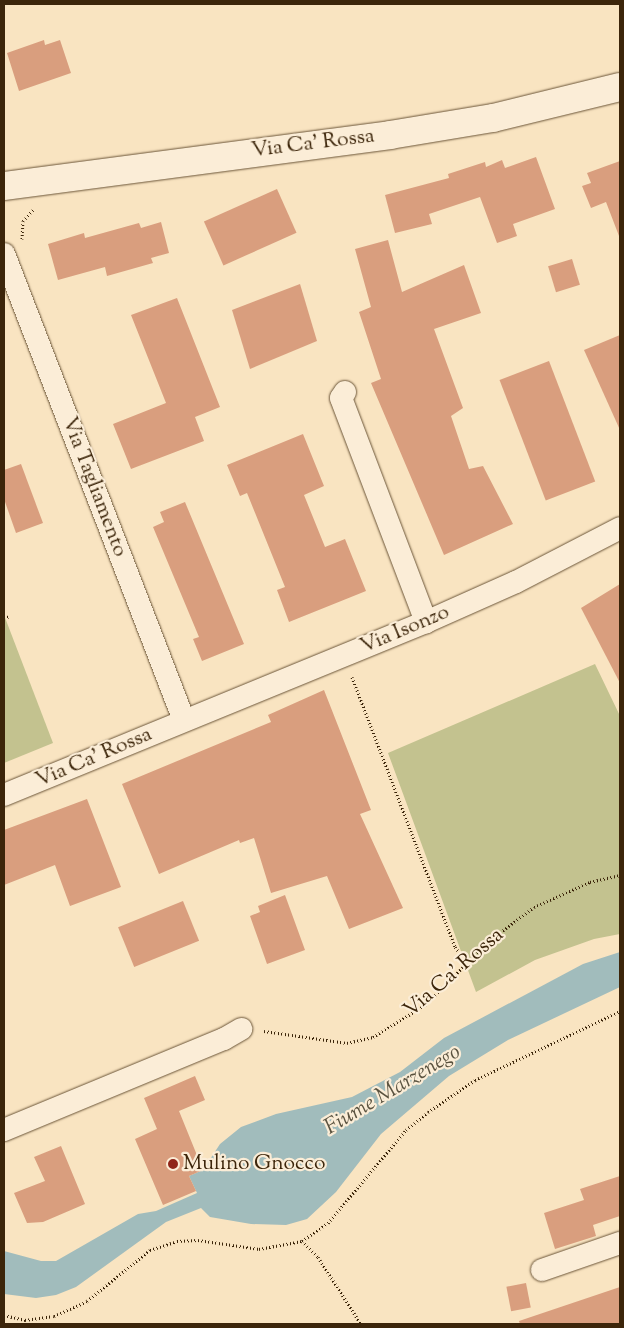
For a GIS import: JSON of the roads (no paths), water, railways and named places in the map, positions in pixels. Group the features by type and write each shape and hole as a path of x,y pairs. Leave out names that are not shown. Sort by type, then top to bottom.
{"street":[{"name":"Via Ca' Rossa","path":"4,186 390,135 493,118 620,87"},
{"name":"Via Tagliamento","path":"4,254 184,720"},
{"path":"345,392 341,398 426,622"},
{"name":"Via Isonzo","path":"184,720 426,622 516,582 620,528"},
{"name":"Via Ca' Rossa","path":"4,795 184,720"},
{"path":"4,1130 224,1039 241,1029"},
{"path":"542,1270 620,1243"}],"water":[{"name":"Fiume Marzenego","path":"620,952 620,987 508,1040 449,1076 381,1134 336,1192 307,1219 286,1225 251,1224 210,1217 201,1208 166,1222 76,1287 56,1295 36,1298 4,1294 4,1251 41,1261 56,1261 138,1214 156,1211 197,1193 189,1176 203,1170 220,1144 241,1127 276,1114 352,1097 400,1072 444,1038 583,964"}],"place":[{"name":"Mulino Gnocco","path":"173,1164"}]}
